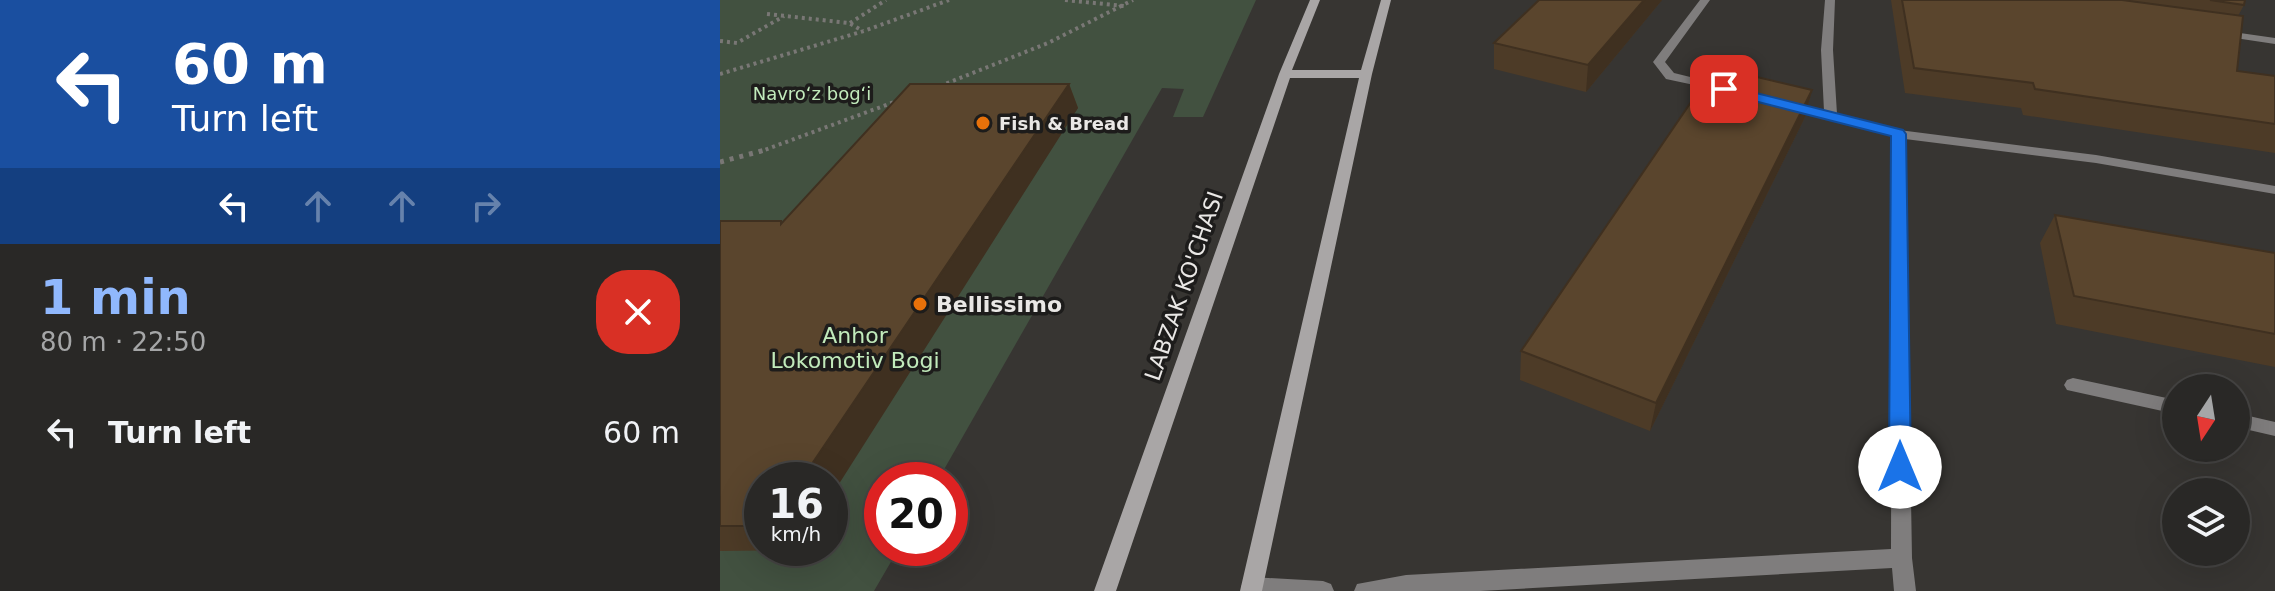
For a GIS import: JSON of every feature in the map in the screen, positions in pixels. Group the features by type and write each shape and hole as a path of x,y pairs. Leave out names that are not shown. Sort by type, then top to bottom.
{"main road":[{"name":"LABZAK KO'CHASI","path":"1105,591 1285,74 1315,0"},
{"path":"1252,589 1366,74 1386,0"},
{"path":"1285,74 1366,74"}],"lane":[{"path":"1705,0 1659,62 1670,76 1743,94"},
{"path":"1830,0 1827,50 1831,116"},
{"path":"2214,32 2275,41"},
{"path":"1772,101 1898,134 2096,159 2275,190"},
{"path":"1898,134 1901,558 1905,591"},
{"path":"2073,385 2162,404"},
{"path":"2250,423 2275,429"},
{"path":"1365,591 1406,585 1901,558"},
{"path":"1252,589 1323,591"}],"path":[{"path":"849,23 886,0"},
{"path":"720,74 864,31 949,0"},
{"path":"1065,0 1124,6"},
{"path":"938,86 1048,43 1133,0"},
{"path":"767,14 849,23 864,31"},
{"path":"720,41 737,43 785,16"},
{"path":"720,162 762,151 909,97"}],"green space":[{"name":"Anhor Lokomotiv Bogi","path":"720,0 1256,0 1203,117 1173,117 1184,89 1162,88 948,462 864,462 864,566 889,566 874,591 720,591"}],"building":[{"path":"1539,0 1644,0 1588,65 1494,43"},
{"path":"1902,0 2122,0 2243,16 2237,71 2275,76 2275,124 2035,89 2033,83 1914,68"},
{"path":"2210,0 2245,0 2244,5"},
{"path":"1715,67 1812,90 1656,403 1521,351"},
{"path":"910,84 1069,84 813,462 744,462 744,526 720,526 720,221 781,221 781,224"},
{"path":"2055,215 2275,253 2275,334 2074,296"}],"place":[{"name":"Fish & Bread","path":"983,123"},
{"name":"Bellissimo","path":"920,304"}],"route":[{"path":"1724,89 1898,134 1900,467"}],"park label":[{"name":"Navroʻz bogʻi","path":"812,93"}]}
